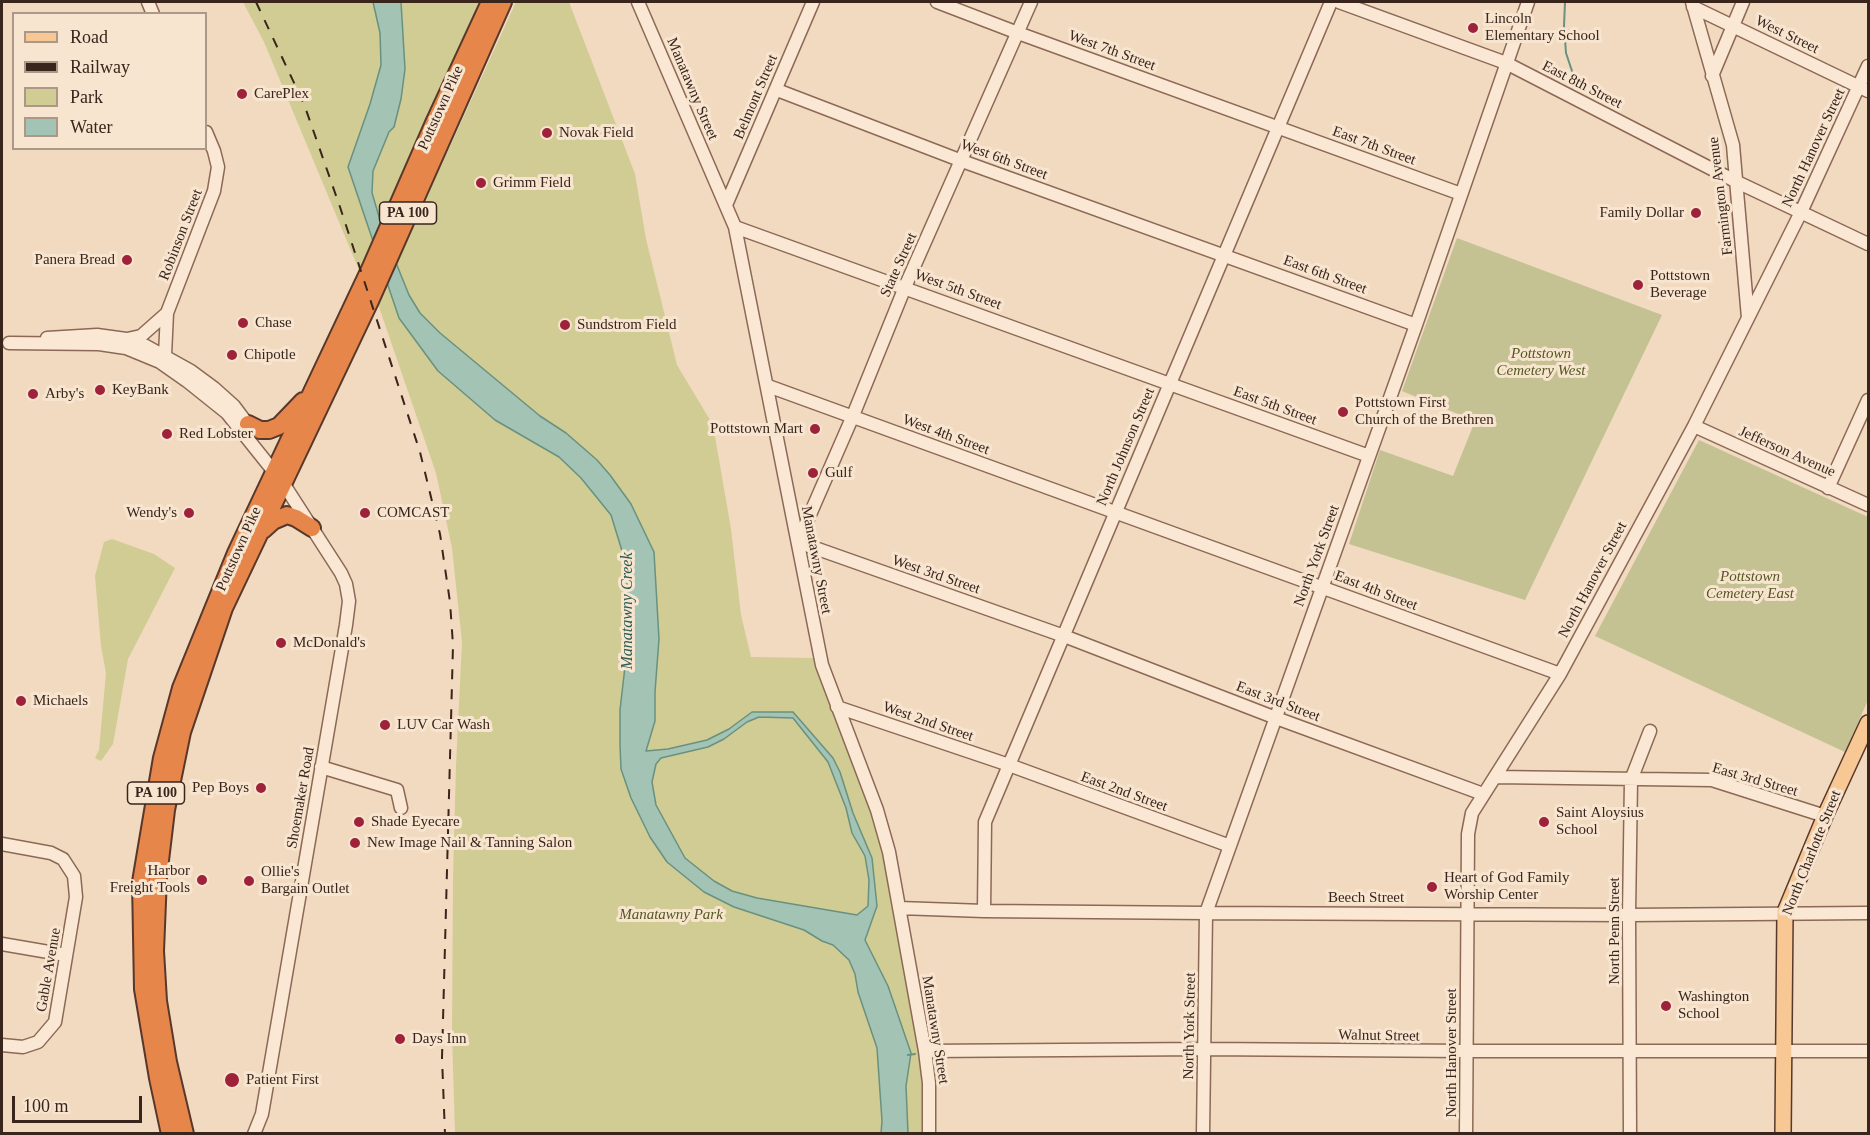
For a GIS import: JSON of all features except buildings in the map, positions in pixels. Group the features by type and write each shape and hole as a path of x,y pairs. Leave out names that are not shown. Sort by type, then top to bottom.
{"highway":[{"name":"Pottstown Pike","path":"173,1132 168,1062 158,1001 155,951 158,877 166,810 182,732 224,608 259,535 278,473 312,392 490,2"},
{"name":"Pottstown Pike","path":"173,1132 158,1078 143,989 141,882 162,758 180,688 236,553 377,286 503,2"},
{"path":"248,424 260,430 269,430 279,426 312,392"},
{"path":"259,535 273,520 287,515 312,528"}],"main road":[{"name":"North Charlotte Street","path":"1783,1134 1785,912 1825,816 1869,723"}],"street":[{"name":"Manatawny Street","path":"638,2 735,226 822,665 884,831 926,1051 929,1083 928,1134"},
{"name":"Belmont Street","path":"726,205 813,2"},
{"name":"West 7th Street","path":"937,2 1277,127"},
{"name":"State Street","path":"798,542 852,418 905,287 1031,2"},
{"name":"North Johnson Street","path":"984,911 985,822 1331,2"},
{"name":"East 8th Street","path":"1340,2 1506,63 1737,182 1869,244"},
{"name":"North York Street","path":"1203,1134 1206,913 1416,325 1528,2"},
{"path":"1712,76 1743,2"},
{"name":"West Street","path":"1692,4 1864,89"},
{"name":"Farmington Avenue","path":"1692,4 1732,145 1748,319"},
{"name":"North Hanover Street","path":"1466,1134 1468,834 1472,813 1560,674 1694,426 1864,89 1869,66"},
{"name":"West 6th Street","path":"777,90 962,161 1223,254"},
{"name":"East 7th Street","path":"1277,127 1461,194"},
{"name":"Robinson Street","path":"162,359 167,313 214,191 218,167 207,134"},
{"name":"West 5th Street","path":"735,226 1170,383"},
{"name":"East 6th Street","path":"1223,254 1416,325"},
{"name":"Robinson Street","path":"126,339 141,336 167,313"},
{"name":"Shoemaker Road","path":"5,344 70,335 97,335 126,339 214,388 234,406 248,424 341,573 349,601 262,1114 254,1134"},
{"name":"Shoemaker Road","path":"5,344 113,346 162,359 227,413 278,473"},
{"name":"East 5th Street","path":"1170,383 1368,456"},
{"name":"West 4th Street","path":"768,386 1114,512"},
{"path":"1828,488 1869,400"},
{"name":"Jefferson Avenue","path":"1694,426 1869,505"},
{"name":"East 4th Street","path":"1114,512 1560,674"},
{"name":"West 3rd Street","path":"798,542 1064,636"},
{"name":"East 3rd Street","path":"1064,636 1276,718 1483,794"},
{"name":"West 2nd Street","path":"837,707 1009,765"},
{"name":"North Penn Street","path":"1630,1128 1631,780 1650,731"},
{"name":"East 2nd Street","path":"1009,765 1230,846"},
{"path":"321,767 397,790 401,808"},
{"name":"East 3rd Street","path":"1496,777 1712,780 1825,816"},
{"name":"Gable Avenue","path":"2,844 51,854 63,859 74,876 76,897 55,1022 38,1042 23,1047 2,1045"},
{"name":"Beech Street","path":"899,908 1206,913 1629,915 1869,913"},
{"path":"2,944 66,955"},
{"name":"Walnut Street","path":"926,1051 1205,1049 1869,1051"}],"green space":[{"path":"243,2 480,2 364,282 264,42"},
{"name":"Manatawny Park","path":"516,2 569,2 635,174 646,239 677,365 713,425 731,529 741,615 751,657 814,658 867,795 884,857 920,1053 924,1089 924,1133 455,1133 452,1035 453,879 462,642 452,548 436,473 378,304"},
{"name":"Pottstown Cemetery West","path":"1457,238 1662,315 1525,600 1349,544 1380,450 1453,476 1475,421 1402,391"},
{"name":"Pottstown Cemetery East","path":"1699,440 1868,517 1868,700 1845,752 1595,636"},
{"path":"112,539 154,554 175,568 128,659 113,744 101,761 95,758 99,750 106,673 101,646 95,576 104,542"}],"water":[{"path":"373,2 401,2 405,69 401,99 394,127 389,132 373,171 372,193 384,233 409,295 420,313 440,333 597,460 631,504 654,552 659,639 655,721 646,751 668,749 707,740 729,729 752,712 793,712 833,758 840,772 853,813 872,858 877,906 865,940 888,986 911,1053 906,1086 908,1133 881,1133 877,1048 849,960 833,945 804,930 734,907 704,892 667,862 650,837 631,798 621,769 620,745 620,710 629,632 627,580 623,554 611,515 581,478 559,457 495,420 438,371 399,318 348,167 381,65 380,33","holes":["759,717 793,718 828,762 846,808 852,833 865,856 869,880 868,906 857,915 757,898 732,891 714,881 685,858 656,805 652,782 656,764 661,758 708,747"]}],"waterway":[{"path":"1565,2 1566,53 1576,83"},
{"path":"908,1055 915,1054"}],"railway":[{"path":"256,2 304,104 340,207 420,452 440,534 450,602 453,645 442,1058 445,1134"}],"place":[{"name":"Lincoln Elementary School","path":"1473,28"},
{"name":"CarePlex","path":"242,94"},
{"name":"Novak Field","path":"547,133"},
{"name":"Grimm Field","path":"481,183"},
{"name":"Family Dollar","path":"1696,213"},
{"name":"Panera Bread","path":"127,260"},
{"name":"Pottstown Beverage","path":"1638,285"},
{"name":"Chase","path":"243,323"},
{"name":"Sundstrom Field","path":"565,325"},
{"name":"Chipotle","path":"232,355"},
{"name":"KeyBank","path":"100,390"},
{"name":"Arby's","path":"33,394"},
{"name":"Pottstown First Church of the Brethren","path":"1343,412"},
{"name":"Pottstown Mart","path":"815,429"},
{"name":"Red Lobster","path":"167,434"},
{"name":"Gulf","path":"813,473"},
{"name":"Wendy's","path":"189,513"},
{"name":"COMCAST","path":"365,513"},
{"name":"McDonald's","path":"281,643"},
{"name":"Michaels","path":"21,701"},
{"name":"LUV Car Wash","path":"385,725"},
{"name":"Pep Boys","path":"261,788"},
{"name":"Shade Eyecare","path":"359,822"},
{"name":"Saint Aloysius School","path":"1544,822"},
{"name":"New Image Nail & Tanning Salon","path":"355,843"},
{"name":"Harbor Freight Tools","path":"202,880"},
{"name":"Ollie's Bargain Outlet","path":"249,881"},
{"name":"Heart of God Family Worship Center","path":"1432,887"},
{"name":"Washington School","path":"1666,1006"},
{"name":"Days Inn","path":"400,1039"},
{"name":"Patient First","path":"232,1080"}],"water label":[{"name":"Manatawny Creek","path":"628,611"}]}
